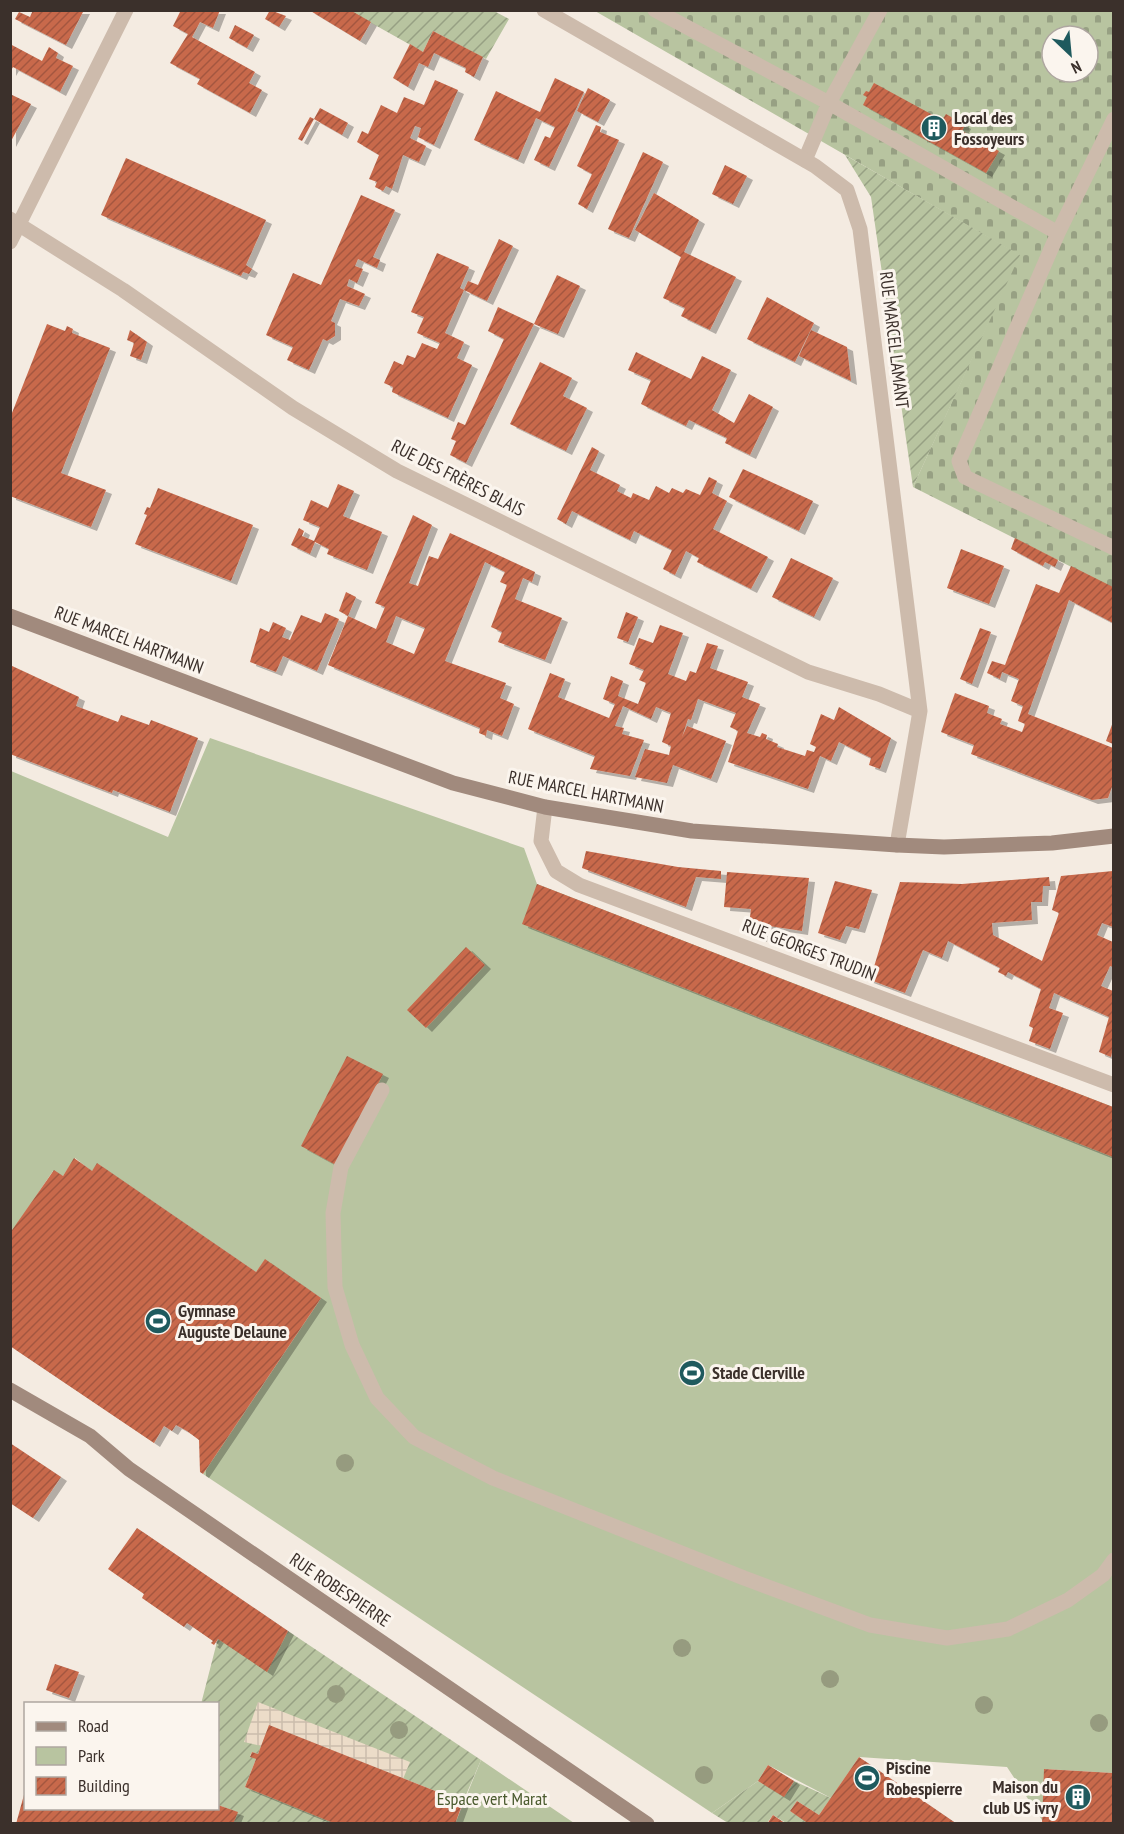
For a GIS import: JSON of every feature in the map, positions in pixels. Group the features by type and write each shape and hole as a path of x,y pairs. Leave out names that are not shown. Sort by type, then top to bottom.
{"main road":[{"name":"RUE MARCEL HARTMANN","path":"10,616 453,783 545,807 692,831 897,845 944,847 1052,843 1113,836"},
{"name":"RUE ROBESPIERRE","path":"10,1390 90,1436 129,1469 647,1824"}],"street":[{"path":"10,242 15,222 126,10"},
{"name":"RUE MARCEL LAMANT","path":"544,10 805,160 847,190 860,229 920,711 897,845"},
{"path":"655,10 829,103 1058,233"},
{"path":"805,160 829,103 880,10"},
{"path":"1113,119 1058,233 959,461 965,477 976,484 1113,548"},
{"name":"RUE DES FRÈRES BLAIS","path":"15,222 123,290 293,408 397,471 808,672 879,694 920,711"},
{"name":"RUE GEORGES TRUDIN","path":"545,807 541,841 556,871 579,885 1113,1085"},
{"path":"382,1090 341,1167 333,1213 335,1287 352,1345 377,1398 414,1437 503,1482 744,1578 870,1625 947,1638 1008,1629 1068,1600 1103,1575 1113,1560"}],"green space":[{"path":"350,11 494,11 509,19 486,59 433,31 423,52"},
{"path":"595,11 1113,11 1113,588 913,487 1019,255"},
{"path":"845,155 1020,255 913,487 871,197"},
{"name":"Stade Clerville","path":"210,738 524,848 537,884 1113,1107 1113,1773 1045,1769 1042,1820 1007,1767 859,1757 831,1798 768,1765 758,1781 712,1813 203,1474 321,1298 265,1260 256,1272 98,1164 92,1171 75,1158 63,1176 53,1171 11,1233 11,771 168,837"},
{"path":"288,1631 481,1760 463,1802 269,1725 258,1754 252,1752 250,1756 256,1759 245,1787 336,1823 233,1823 237,1812 219,1805 219,1702 202,1702 218,1638 273,1657"},
{"name":"Espace vert Marat","path":"481,1760 574,1823 455,1824"},
{"path":"758,1781 784,1796 794,1781 831,1798 819,1815 797,1801 790,1811 809,1823 786,1823 773,1815 767,1823 728,1823 712,1813"}],"shaded area":[{"path":"258,1702 410,1762 403,1779 244,1742"}],"building":[{"path":"33,10 84,10 66,45 15,19 19,12 30,17"},
{"path":"181,10 220,10 213,28 200,22 192,37 255,72 249,83 262,90 250,113 197,84 200,79 170,63 188,34 173,26"},
{"path":"270,10 286,16 279,27 265,19"},
{"path":"309,10 350,10 371,22 360,41"},
{"path":"235,25 254,35 247,48 229,38"},
{"path":"433,31 483,57 474,77 465,72 466,68 434,53 428,67 419,63 408,87 393,78 410,44 423,52"},
{"path":"10,44 42,61 49,47 58,53 56,58 73,66 60,92 13,67 10,72"},
{"path":"555,78 584,92 549,167 534,160 545,136 550,138 555,127 536,118 518,160 474,140 496,91 540,112"},
{"path":"435,80 458,90 434,145 418,137 421,128 415,126 410,138 426,146 419,162 403,155 392,189 386,186 383,191 375,187 377,182 369,179 379,155 357,142 362,131 368,134 381,105 397,113 404,97 424,105"},
{"name":"Local des Fossoyeurs","path":"874,83 942,120 946,114 965,125 962,131 999,151 986,173 863,105 867,97 863,95 866,91 869,92"},
{"path":"588,88 610,100 598,122 577,111"},
{"path":"10,94 31,104 10,143"},
{"path":"320,108 348,123 342,135 314,119"},
{"path":"310,117 314,119 302,141 298,139"},
{"path":"596,125 601,127 600,132 619,140 587,209 578,204 592,174 577,166"},
{"path":"643,152 663,162 629,238 608,229"},
{"path":"126,158 266,220 246,265 252,269 249,274 243,272 241,276 101,215"},
{"path":"725,165 747,176 733,204 712,194"},
{"path":"654,193 699,220 684,252 736,277 710,330 681,316 685,308 663,298 681,257 635,230"},
{"path":"361,195 395,210 373,257 380,260 377,268 358,259 355,266 363,269 357,283 349,279 347,286 365,294 359,306 340,299 331,321 335,323 335,336 327,341 323,339 309,370 287,360 293,347 266,335 293,273 321,285"},
{"path":"499,239 513,246 487,301 464,290 468,281 478,285"},
{"path":"437,253 469,267 460,288 464,290 445,333 464,342 457,358 472,365 448,418 392,392 393,387 384,383 394,361 403,365 407,355 415,358 422,343 437,349 440,343 417,333 424,317 411,312"},
{"path":"557,275 580,286 558,334 534,324"},
{"path":"767,297 814,323 795,362 747,339"},
{"path":"498,307 534,324 466,463 450,455 456,441 451,439 458,422 465,425 504,339 488,331"},
{"path":"47,324 65,331 67,326 73,329 72,333 110,348 61,473 106,490 91,527 10,496 10,418"},
{"path":"130,330 147,342 141,360 130,356 134,343 127,340"},
{"path":"811,330 847,347 851,381 799,356"},
{"path":"636,352 691,379 702,356 731,370 712,410 734,423 749,394 773,407 750,455 725,443 727,438 689,420 686,426 641,404 651,380 628,370"},
{"path":"540,362 572,378 563,396 587,408 566,451 510,424"},
{"path":"592,447 599,451 590,470 620,485 617,491 631,498 633,493 649,500 656,486 669,493 672,488 683,493 686,489 700,495 709,477 717,481 712,493 727,501 713,529 768,557 751,589 697,562 699,558 686,551 675,575 663,569 672,550 634,531 630,540 572,511 566,524 557,519"},
{"path":"743,469 813,501 799,531 729,497"},
{"path":"338,484 354,491 343,516 382,532 367,570 327,554 329,549 315,542 310,554 291,545 299,528 304,531 302,536 314,541 320,527 303,520 311,500 328,508"},
{"path":"158,488 253,525 231,581 135,544 147,515 144,514 147,507 150,508"},
{"path":"413,515 432,525 409,583 418,586 429,556 438,559 450,533 535,572 532,582 523,578 515,599 562,618 545,660 498,642 502,632 491,627 507,585 500,582 505,572 485,562 445,661 506,683 500,698 514,704 502,736 487,730 486,736 479,733 480,728 328,665 348,616 376,629 385,607 375,603","holes":["396,616 425,628 414,654 386,642"]},
{"path":"1015,538 1058,560 1055,567 1045,562 1043,566 1011,549"},
{"path":"961,549 1004,566 989,604 947,588"},
{"path":"791,558 833,578 814,617 772,597"},
{"path":"1071,566 1113,587 1113,623 1069,600 1028,714 1113,748 1113,784 1108,798 1092,800 971,754 974,745 941,732 955,693 989,706 987,713 1002,719 1000,724 1022,732 1025,724 1018,721 1023,706 1011,701 1019,679 1002,672 1000,679 987,673 992,661 1005,665 1036,584 1059,593"},
{"path":"346,592 356,597 348,616 339,611"},
{"path":"626,612 638,617 628,642 617,638"},
{"path":"325,613 339,619 317,671 283,656 276,672 250,662 260,628 269,632 273,622 286,628 282,637 290,640 301,615 321,623"},
{"path":"660,625 683,633 668,674 686,681 690,671 696,673 707,643 718,646 710,668 748,682 742,697 760,704 747,733 760,737 762,733 767,735 766,739 778,744 777,747 805,756 807,750 814,752 816,747 810,744 821,714 834,720 839,707 891,738 880,769 869,765 871,758 839,742 831,761 820,756 808,789 728,762 738,731 730,727 736,713 698,699 682,737 687,726 726,741 711,779 673,765 667,783 635,777 645,749 669,755 671,746 662,742 671,713 656,707 651,719 623,706 615,726 624,728 622,734 644,740 630,776 590,769 595,756 528,729 550,673 565,679 558,697 609,718 615,704 603,699 611,676 623,681 618,696 638,704 646,683 639,680 644,670 629,664 639,638 653,643"},
{"path":"980,628 991,632 972,684 960,679"},
{"path":"10,665 79,697 76,706 118,722 121,715 149,725 151,720 198,738 170,812 113,790 112,793 10,754"},
{"path":"1113,722 1113,744 1106,741"},
{"path":"586,851 678,867 721,871 721,879 696,877 686,907 582,868"},
{"path":"1113,871 1113,927 1102,923 1097,935 1113,942 1113,967 1110,966 1101,986 1113,991 1111,1057 1099,1052 1109,1017 1054,993 1049,1008 1063,1013 1050,1049 1029,1041 1033,1028 1029,1026 1041,989 1008,972 1006,976 998,972 1000,968 948,941 942,958 923,950 905,993 857,975 861,966 873,970 900,882 962,884 1049,877 1050,886 1043,886 1042,902 1031,902 1032,920 992,923 993,935 1042,961 1059,913 1052,910 1061,876"},
{"path":"727,872 809,878 802,931 763,925 761,938 748,933 751,909 724,907"},
{"path":"835,881 872,890 859,929 846,926 840,940 818,933"},
{"path":"537,884 1113,1107 1113,1157 522,924"},
{"path":"466,947 485,965 426,1028 407,1010"},
{"path":"839,953 860,960 855,971 835,963"},
{"path":"347,1056 383,1074 336,1165 301,1146"},
{"name":"Gymnase Auguste Delaune","path":"74,1158 92,1171 97,1163 256,1272 265,1259 321,1298 203,1474 200,1472 199,1440 187,1431 176,1425 172,1431 164,1426 154,1443 10,1346 10,1233 54,1170 63,1176"},
{"path":"10,1443 61,1477 33,1518 10,1503"},
{"path":"137,1528 288,1631 267,1672 218,1639 214,1645 211,1643 213,1641 187,1623 184,1627 142,1598 144,1594 108,1569"},
{"path":"55,1664 79,1672 69,1698 46,1690"},
{"path":"269,1725 463,1802 455,1824 336,1824 245,1787 256,1759 250,1757 252,1752 258,1754"},
{"name":"Piscine Robespierre","path":"859,1757 957,1824 809,1824 790,1811 797,1801 819,1815"},
{"path":"768,1765 794,1781 784,1797 758,1781"},
{"name":"Maison du club US ivry","path":"1044,1769 1113,1773 1113,1824 1042,1824"},
{"path":"24,1795 24,1810 219,1810 219,1805 238,1812 233,1824 16,1824"},
{"path":"773,1815 786,1824 767,1824"}],"place":[{"name":"Local des Fossoyeurs","path":"934,128"},
{"name":"Gymnase Auguste Delaune","path":"158,1321"},
{"name":"Stade Clerville","path":"692,1373"},
{"name":"Piscine Robespierre","path":"867,1778"},
{"name":"Maison du club US ivry","path":"1078,1797"}]}
